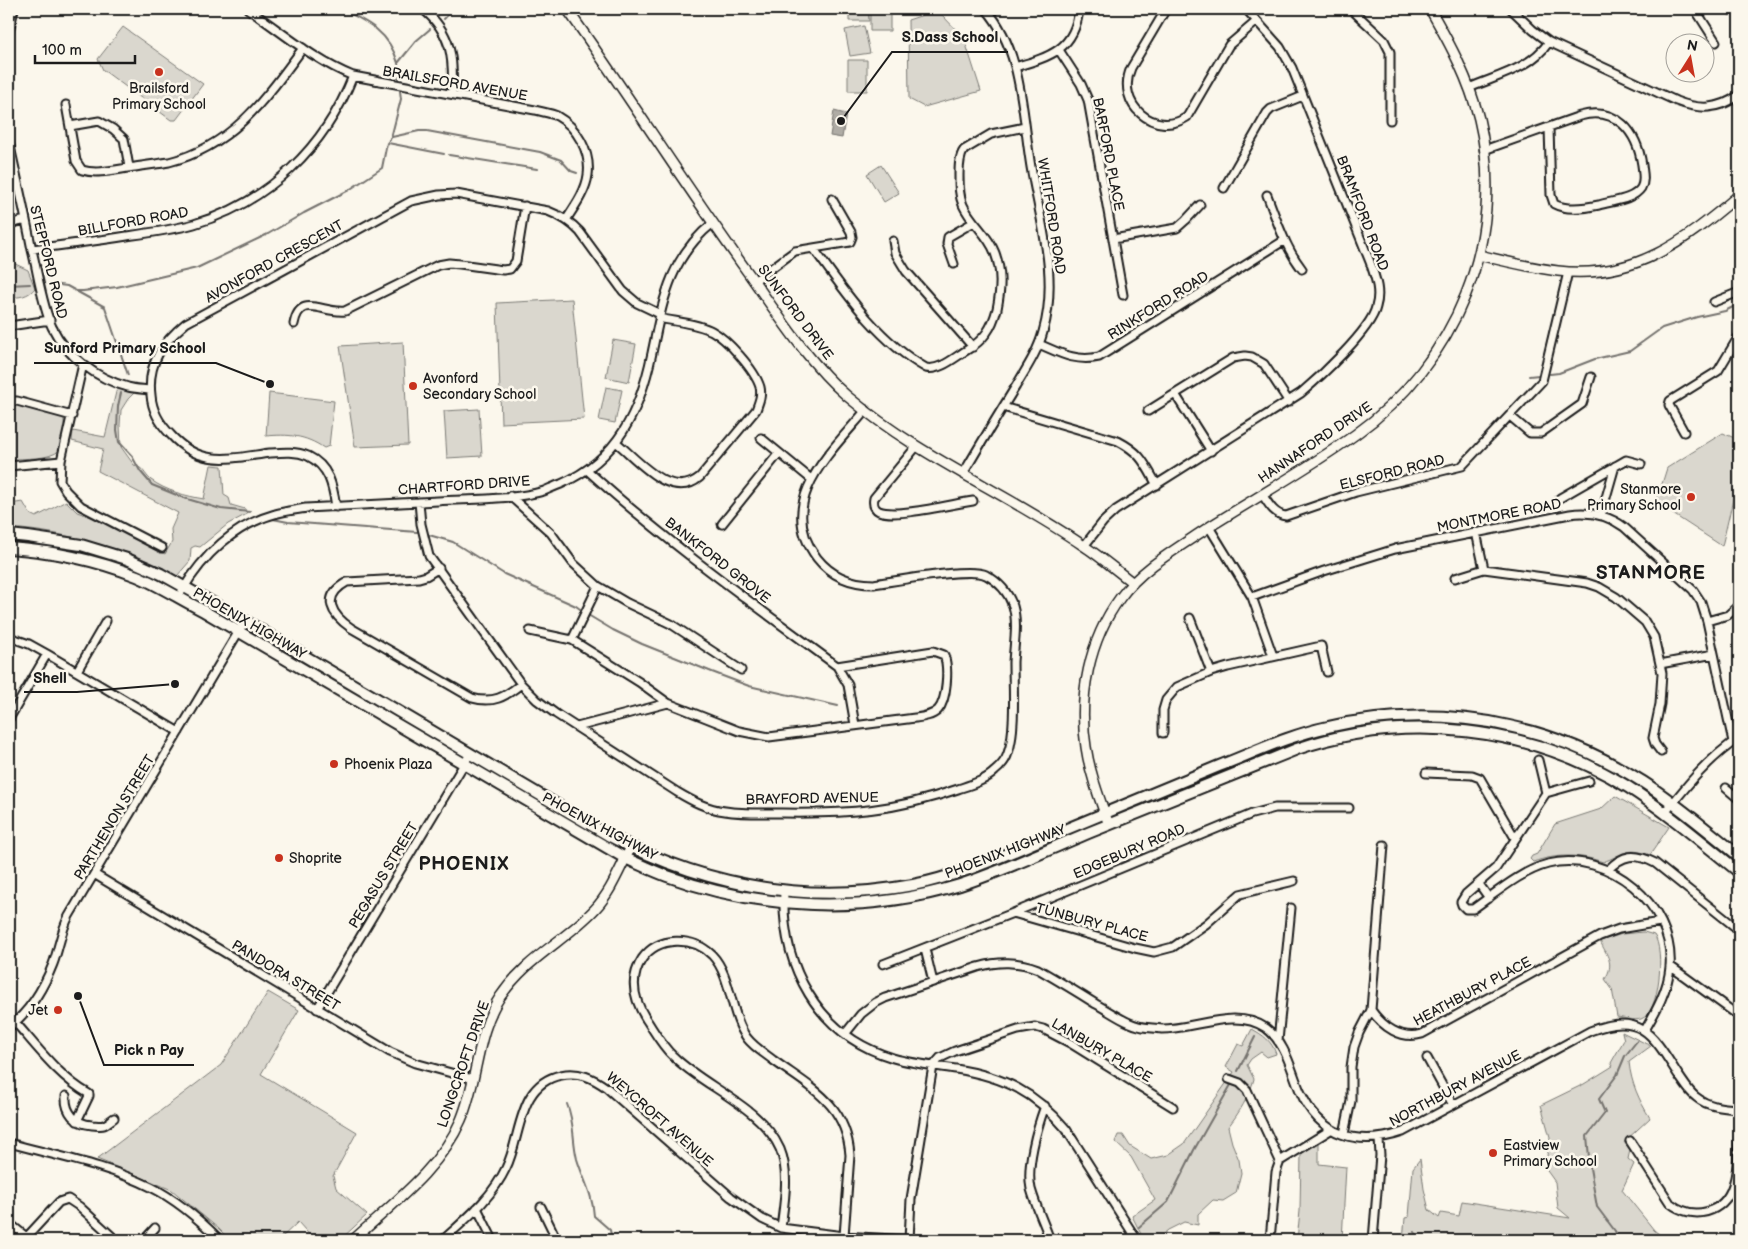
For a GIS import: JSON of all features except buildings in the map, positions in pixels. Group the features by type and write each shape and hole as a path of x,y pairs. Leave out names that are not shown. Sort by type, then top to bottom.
{"main road":[{"name":"PHOENIX HIGHWAY","path":"9,536 62,542 103,551 139,564 185,586 632,847 675,866 705,876 739,884 805,893 852,892 915,884 976,866 1305,733 1354,722 1421,717 1444,717 1490,722 1556,740 1602,759 1643,783 1673,804 1739,856"},
{"name":"PHOENIX HIGHWAY","path":"9,548 67,555 92,561 138,577 238,632 625,858 666,876 750,898 811,904 867,903 939,890 978,879 1317,742 1372,732 1407,729 1449,729 1521,741 1602,773 1627,787 1665,814 1739,872"}],"street":[{"path":"9,32 14,9"},
{"name":"BRAILSFORD AVENUE","path":"248,9 328,65 353,76 556,115 576,132 584,147 588,163 588,175 580,198 566,220"},
{"path":"422,9 440,25 451,50 453,63 452,94"},
{"name":"SUNFORD DRIVE","path":"567,9 754,281 802,347 846,394 916,447 1084,546 1133,584"},
{"name":"WHITFORD ROAD","path":"962,474 1034,356 1048,313 1050,292 1049,271 1015,67 1002,32 986,9"},
{"path":"1015,67 1041,59 1058,50 1073,34 1079,9"},
{"path":"1166,9 1131,68 1126,83 1128,96 1133,104 1141,113 1160,124 1170,125 1180,122 1187,117 1229,45 1257,20"},
{"name":"BRAMFORD ROAD","path":"1084,546 1108,517 1157,484 1289,402 1319,377 1364,330 1373,317 1378,290 1370,262 1303,96 1288,60 1246,9"},
{"path":"1352,9 1379,36 1390,52 1390,120"},
{"name":"HANNAFORD DRIVE","path":"1109,825 1086,751 1084,694 1092,655 1102,628 1120,597 1162,558 1355,435 1384,412 1401,396 1441,346 1462,304 1479,255 1486,194 1484,150 1479,120 1469,88 1455,54 1430,9"},
{"path":"1511,9 1532,30 1549,42 1687,105 1707,108 1718,107 1739,95"},
{"path":"1694,9 1709,32"},
{"path":"1469,88 1528,64 1540,55 1549,42"},
{"path":"66,105 76,161 82,170 100,172 168,162 193,154 216,143 234,129 270,94 302,48"},
{"name":"BARFORD PLACE","path":"1058,50 1081,84 1088,100 1123,295"},
{"name":"BILLFORD ROAD","path":"32,249 179,228 207,220 241,205 272,185 306,154 333,118 353,76"},
{"path":"1224,188 1267,113 1271,109 1303,96"},
{"path":"1484,150 1588,114 1602,114 1620,122 1631,133 1638,145 1643,175 1642,186 1634,194 1595,206 1566,208 1554,204 1549,128"},
{"path":"70,126 99,121 114,129 124,139 129,167"},
{"path":"814,249 867,318 885,337 918,363 931,369 972,347 981,341 991,327 1001,286 994,252 984,232 963,206 959,170 961,154 964,150 991,134 1026,127"},
{"name":"STEPFORD ROAD","path":"9,146 52,327 72,356 106,379 127,387 150,390"},
{"name":"AVONFORD CRESCENT","path":"336,507 334,488 330,478 322,466 309,457 295,452 282,452 224,459 207,458 178,444 167,431 153,407 150,390 154,365 161,348 170,336 186,323 411,201 439,195 456,194 548,211 566,220 580,232 623,292 637,303 660,316 712,331 725,340 757,380 760,392 756,410 700,477 689,484 674,485 659,479 616,442"},
{"path":"1267,195 1293,257 1302,269"},
{"path":"1479,255 1542,269 1568,272 1616,268 1656,255 1695,232 1739,195"},
{"path":"754,281 791,253 848,243 852,240 851,232 832,200"},
{"path":"1113,239 1177,228 1200,205"},
{"path":"294,324 296,313 304,306 336,312 350,309 438,266 449,263 503,270 510,269 516,260 525,206"},
{"path":"9,224 26,220"},
{"path":"954,264 947,244 948,237 974,222"},
{"name":"CHARTFORD DRIVE","path":"178,598 199,566 218,546 244,526 275,514 306,508 510,496 544,491 570,480 586,470 599,460 616,442 636,410 643,391 668,285 680,258 698,236 713,223"},
{"name":"RINKFORD ROAD","path":"1039,344 1074,358 1090,359 1099,357 1285,240"},
{"path":"893,241 895,253 906,271 972,347"},
{"name":"ELSFORD ROAD","path":"1262,494 1272,509 1286,516 1356,492 1462,466 1544,378 1568,272"},
{"path":"1714,302 1739,292"},
{"path":"9,326 50,320"},
{"path":"1684,432 1669,405 1670,401 1718,371 1739,338"},
{"path":"1148,411 1233,358 1245,356 1252,357 1264,364 1289,402"},
{"path":"84,364 62,461 60,481 66,492 81,506 162,548"},
{"path":"1510,416 1530,433 1541,433 1582,404 1591,377"},
{"path":"1175,394 1212,451"},
{"path":"9,401 16,401 72,416"},
{"path":"1003,407 1118,441 1133,449 1144,461 1157,484"},
{"name":"BRAYFORD AVENUE","path":"419,502 423,538 429,556 521,684 546,708 696,803 725,811 814,813 859,812 910,804 973,784 994,772 1008,754 1012,736 1015,622 1013,607 1006,590 985,574 971,572 861,584 846,581 820,562 812,551 805,537 802,506 805,492 811,479 866,410"},
{"path":"761,438 811,479"},
{"path":"916,447 874,498 875,508 880,511 897,512 973,501"},
{"path":"722,524 779,453"},
{"path":"1560,498 1626,460 1641,464"},
{"path":"9,466 62,461"},
{"path":"1601,514 1614,466"},
{"name":"BANKFORD GROVE","path":"586,470 720,579 837,666 848,685 855,725"},
{"path":"510,496 551,533 573,563 598,586 627,603 671,624 740,670"},
{"name":"MONTMORE ROAD","path":"1252,597 1375,554 1414,544 1578,512 1601,514 1624,527 1693,590 1701,602 1736,740"},
{"path":"1209,527 1252,597 1273,656"},
{"path":"1476,532 1484,569"},
{"path":"439,568 426,576 418,578 347,582 340,586 332,600 334,613 339,620 351,628 472,698 482,701 493,701 508,695 521,684"},
{"path":"1455,578 1484,569 1587,583 1606,590 1630,608 1650,628 1662,673 1653,738 1661,752"},
{"path":"572,640 598,586"},
{"path":"1707,621 1728,616 1739,605"},
{"path":"1190,618 1211,672"},
{"path":"77,671 106,621"},
{"name":"PARTHENON STREET","path":"12,1024 30,1005 45,982 53,964 64,925 245,621"},
{"path":"530,631 572,640 639,682 668,703 739,732 769,737 825,731 932,715 942,703 946,659 940,653 926,651 837,666"},
{"path":"9,637 29,644 47,654 179,732"},
{"path":"1162,733 1166,700 1172,692 1177,687 1211,672 1321,646 1327,672"},
{"path":"9,719 47,654"},
{"path":"1660,664 1714,654"},
{"path":"577,727 668,703"},
{"path":"1665,814 1705,766 1719,752 1736,740"},
{"name":"PEGASUS STREET","path":"318,1009 470,754"},
{"path":"1538,760 1546,793"},
{"path":"1426,773 1472,775 1480,778 1515,838"},
{"path":"1589,781 1546,793 1496,868 1462,898 1462,905 1466,909 1473,909 1525,874 1549,864 1562,862 1592,865 1608,870 1626,880 1644,895 1660,922 1668,945 1670,966 1667,981 1661,1000 1645,1030 1656,1041 1682,1082 1696,1097 1714,1106 1739,1109"},
{"path":"1726,788 1739,799"},
{"name":"EDGEBURY ROAD","path":"883,964 925,949 1252,814 1275,808 1349,808"},
{"path":"1344,1134 1351,1101 1351,1067 1354,1047 1358,1033 1371,1010 1384,845"},
{"name":"LONGCROFT DRIVE","path":"357,1239 425,1173 443,1152 462,1119 486,1030 499,998 521,971 595,908 611,885 632,847"},
{"path":"1608,870 1622,858 1640,857 1648,859 1739,930"},
{"name":"PANDORA STREET","path":"94,874 398,1056 473,1080"},
{"name":"TUNBURY PLACE","path":"1013,913 1135,948 1154,952 1163,951 1189,938 1240,894 1294,881"},
{"path":"1478,884 1489,898"},
{"path":"784,890 783,902 786,937 797,972 808,994 820,1010 845,1034 873,1050 891,1057 979,1074 1003,1081 1019,1088 1045,1106 1076,1143 1137,1240"},
{"path":"1278,1041 1291,908"},
{"name":"HEATHBURY PLACE","path":"1371,1010 1380,1021 1398,1034 1410,1037 1422,1034 1600,936 1619,929 1660,922"},
{"path":"781,1228 785,1174 784,1161 772,1136 755,1117 686,1068 672,1055 637,1002 634,985 636,972 645,955 655,947 667,942 682,941 696,944 707,950 721,970 740,1025 747,1038 756,1048 818,1092 840,1116 849,1143 850,1155 844,1236"},
{"path":"925,949 933,982"},
{"name":"NORTHBURY AVENUE","path":"845,1034 861,1014 874,1003 991,963 1011,962 1024,964 1050,976 1123,1019 1144,1027 1174,1028 1234,1020 1252,1021 1268,1030 1278,1041 1306,1104 1323,1123 1344,1134 1362,1139 1379,1138 1403,1132 1602,1026 1621,1023 1638,1026 1645,1030"},
{"path":"1670,966 1739,1016"},
{"path":"12,1024 78,1088 89,1094 77,1121"},
{"name":"LANBURY PLACE","path":"933,1066 940,1058 955,1051 1018,1030 1035,1027 1054,1034 1070,1043 1173,1107"},
{"path":"1427,1058 1453,1105"},
{"path":"909,1240 912,1199 933,1066"},
{"name":"WEYCROFT AVENUE","path":"443,1240 491,1193 507,1168 525,1104 531,1094 541,1083 554,1076 568,1073 581,1074 593,1078 607,1088 749,1211 770,1224 794,1231 909,1240"},
{"path":"1229,1079 1240,1083 1247,1090 1280,1161 1275,1179 1270,1240"},
{"path":"66,1096 66,1104 70,1115 77,1121 103,1126 114,1118"},
{"path":"1045,1106 1038,1128 1030,1178 1032,1190 1050,1240"},
{"path":"1280,1161 1332,1129"},
{"path":"1373,1240 1380,1156 1379,1138"},
{"path":"1630,1141 1670,1203 1677,1208 1695,1214 1705,1213 1714,1209 1729,1195 1735,1178 1739,1138"},
{"path":"9,1144 102,1168 129,1177 179,1204 220,1240"},
{"path":"9,1223 27,1239 59,1202 68,1199 80,1207 116,1240"},
{"path":"477,1208 493,1240"},
{"path":"542,1208 557,1240"},
{"path":"144,1240 155,1228"}],"shaded area":[{"path":"849,9 868,9 869,21 849,21"},
{"path":"870,9 890,9 890,31 870,31"},
{"path":"923,15 942,15 964,38 981,91 924,107 909,99 908,20"},
{"path":"864,26 870,53 850,56 845,30"},
{"path":"123,27 203,84 176,120 171,120 103,70 98,59"},
{"path":"848,60 867,60 867,91 848,91"},
{"path":"834,111 846,114 842,138 830,136"},
{"path":"881,165 899,193 884,202 867,174"},
{"path":"9,261 28,270 35,288 27,295 9,297"},
{"path":"572,299 584,419 501,423 497,303"},
{"path":"613,340 636,344 629,382 606,377"},
{"path":"403,342 408,445 355,447 340,346"},
{"path":"606,387 622,390 615,423 599,420"},
{"path":"117,388 135,392 121,410 120,425 121,447 134,465 142,469 151,480 163,487 183,495 204,499 211,465 222,466 224,495 229,498 231,505 245,509 247,514 228,524 200,547 195,546 191,548 190,561 177,576 137,557 95,543 53,533 9,528 9,504 23,502 30,514 36,517 66,501 77,512 97,519 165,554 172,542 171,529 178,513 98,471 103,449 72,441 73,431 105,437"},
{"path":"269,393 334,401 329,446 324,448 310,440 296,436 266,436"},
{"path":"9,405 62,416 64,418 64,429 60,450 49,456 9,460"},
{"path":"479,409 482,456 447,458 444,411"},
{"path":"1723,433 1739,440 1739,474 1722,546 1656,503 1667,468"},
{"path":"1615,796 1669,827 1650,855 1630,851 1603,862 1568,856 1559,856 1533,862 1530,859 1537,854 1555,824 1601,809"},
{"path":"1644,932 1654,935 1659,953 1659,980 1653,1005 1641,1019 1632,1020 1617,1017 1612,989 1605,979 1610,964 1600,941 1622,934"},
{"path":"268,992 299,1010 261,1074 357,1132 333,1176 336,1188 367,1215 340,1240 314,1240 298,1222 279,1240 230,1240 172,1190 97,1159 221,1065"},
{"path":"1252,1029 1267,1039 1276,1054 1267,1057 1261,1052 1251,1059 1247,1065 1254,1079 1243,1104 1228,1127 1239,1160 1241,1173 1236,1193 1223,1201 1213,1200 1198,1214 1198,1225 1184,1222 1168,1230 1156,1240 1144,1240 1132,1216 1155,1200 1131,1157 1115,1142 1118,1135 1123,1135 1130,1146 1151,1159 1168,1155 1184,1144 1234,1072 1226,1067 1238,1044 1243,1046"},
{"path":"1622,1032 1651,1046 1629,1062 1636,1091 1650,1118 1624,1142 1630,1150 1628,1159 1634,1164 1622,1190 1654,1230 1666,1240 1403,1240 1405,1218 1409,1217 1413,1168 1420,1159 1429,1210 1439,1218 1441,1213 1459,1216 1462,1201 1570,1218 1558,1208 1555,1182 1545,1168 1550,1137 1541,1105 1584,1084 1613,1066 1611,1063 1624,1040"},
{"path":"1319,1142 1319,1164 1346,1167 1342,1240 1297,1240 1300,1211 1301,1154"}],"waterway":[{"path":"341,9 376,29 389,43 398,63"},
{"path":"444,19 453,9"},
{"path":"399,80 398,63 416,41 430,29"},
{"path":"76,291 117,287 197,268 268,234 349,190 382,168 387,143 391,138 401,99 400,91"},
{"path":"392,137 427,131 540,152 561,160 571,171 577,173"},
{"path":"388,143 444,154"},
{"path":"449,155 537,169"},
{"path":"9,285 30,284"},
{"path":"52,284 67,286 105,307 128,375"},
{"path":"1550,374 1559,373 1595,359 1630,351 1662,328 1697,317 1725,311 1739,304"},
{"path":"1529,376 1539,375"},
{"path":"121,393 118,406 117,430 119,442 132,456 140,471 152,485 184,498 221,509 250,512"},
{"path":"273,519 288,522 417,532"},
{"path":"429,535 453,542 504,574 576,606 584,612"},
{"path":"588,615 642,644 749,686 838,706"},
{"path":"1238,1071 1255,1037"},
{"path":"1619,1240 1615,1231 1597,1207 1587,1136 1605,1113 1599,1099 1617,1075 1625,1056 1637,1041"},
{"path":"1139,1227 1168,1202 1194,1150 1232,1083"},
{"path":"567,1104 577,1159 590,1194 594,1216 610,1230 612,1240"},
{"path":"1415,1232 1419,1240"}],"place":[{"name":"Brailsford Primary School","path":"159,72"},
{"name":"S.Dass School","path":"841,121"},
{"name":"Sunford Primary School","path":"270,384"},
{"name":"Avonford Secondary School","path":"413,386"},
{"name":"Stanmore Primary School","path":"1691,497"},
{"name":"Shell","path":"175,684"},
{"name":"Phoenix Plaza","path":"334,764"},
{"name":"Shoprite","path":"279,858"},
{"name":"Pick n Pay","path":"78,996"},
{"name":"Jet","path":"58,1010"},
{"name":"Eastview Primary School","path":"1493,1153"}],"district":[{"name":"STANMORE","path":"1651,572"},
{"name":"PHOENIX","path":"464,863"}]}
